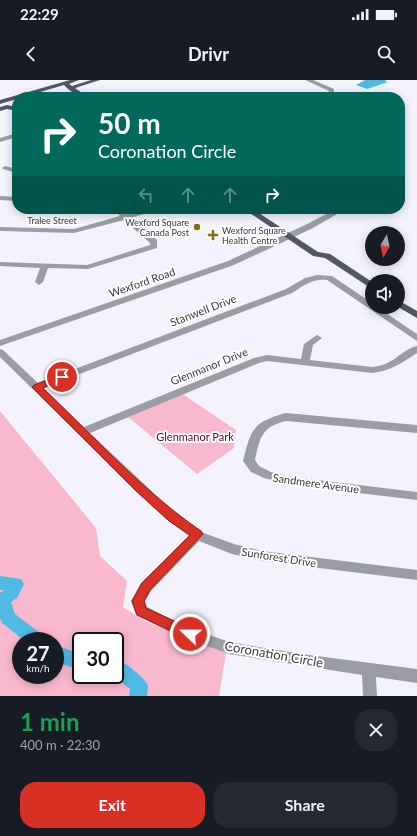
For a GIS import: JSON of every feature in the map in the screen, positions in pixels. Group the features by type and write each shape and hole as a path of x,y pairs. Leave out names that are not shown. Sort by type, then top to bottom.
{"main road":[{"path":"46,92 63,87 76,80"},
{"path":"70,88 95,80"},
{"path":"81,92 80,89 83,86 95,80"},
{"path":"39,92 45,86 47,81 57,83 68,92"},
{"path":"41,92 57,83"},
{"path":"63,87 70,88 77,92"},
{"path":"0,102 12,100"},
{"path":"0,109 12,105"},
{"path":"0,109 12,108"},
{"path":"257,214 292,234"},
{"path":"266,214 316,254 327,256 365,281"},
{"path":"405,307 417,315"}],"street":[{"path":"308,80 332,90 332,92"},
{"path":"0,140 12,136"},
{"path":"4,168 12,170"},
{"path":"0,198 12,199"},
{"path":"0,264 88,267 154,246 154,242 122,214"},
{"name":"Tralee Street","path":"0,229 74,231 139,214"},
{"name":"Wexford Road","path":"0,343 231,264 332,214"},
{"path":"39,282 45,266"},
{"name":"Stanwell Drive","path":"37,387 289,291 312,277 319,276 329,278 417,338"},
{"path":"305,363 309,344 317,338"},
{"name":"Glenmanor Drive","path":"82,432 256,360 267,358 372,370 384,369 392,366 417,349"},
{"name":"Sunforest Drive","path":"0,352 173,518 197,534 232,549 262,556 417,575"},
{"name":"Sandmere Avenue","path":"417,429 286,417 266,423 258,430 249,461 255,470 292,481 417,496"},
{"name":"Coronation Circle","path":"197,534 146,587 138,601 141,611 177,629 229,648 417,676"},
{"path":"370,670 370,696"}],"green space":[{"name":"Glenmanor Park","path":"181,393 236,430 234,448 197,474 128,417"},
{"path":"0,411 96,528 100,556 127,581 123,607 147,622 226,653 219,696 0,696"}],"water":[{"path":"365,80 386,80 385,81 388,82 367,89 356,85"}],"waterway":[{"path":"0,583 16,584 11,593 3,600 8,618 26,632"},
{"path":"64,657 72,660"},
{"path":"124,674 139,686 138,696"}],"place":[{"name":"Wexford Square Canada Post","path":"197,227"},
{"name":"Wexford Square Health Centre","path":"213,235"}],"route":[{"path":"62,377 37,387 139,487 173,518 197,534 146,587 138,601 141,611 190,634"}]}
